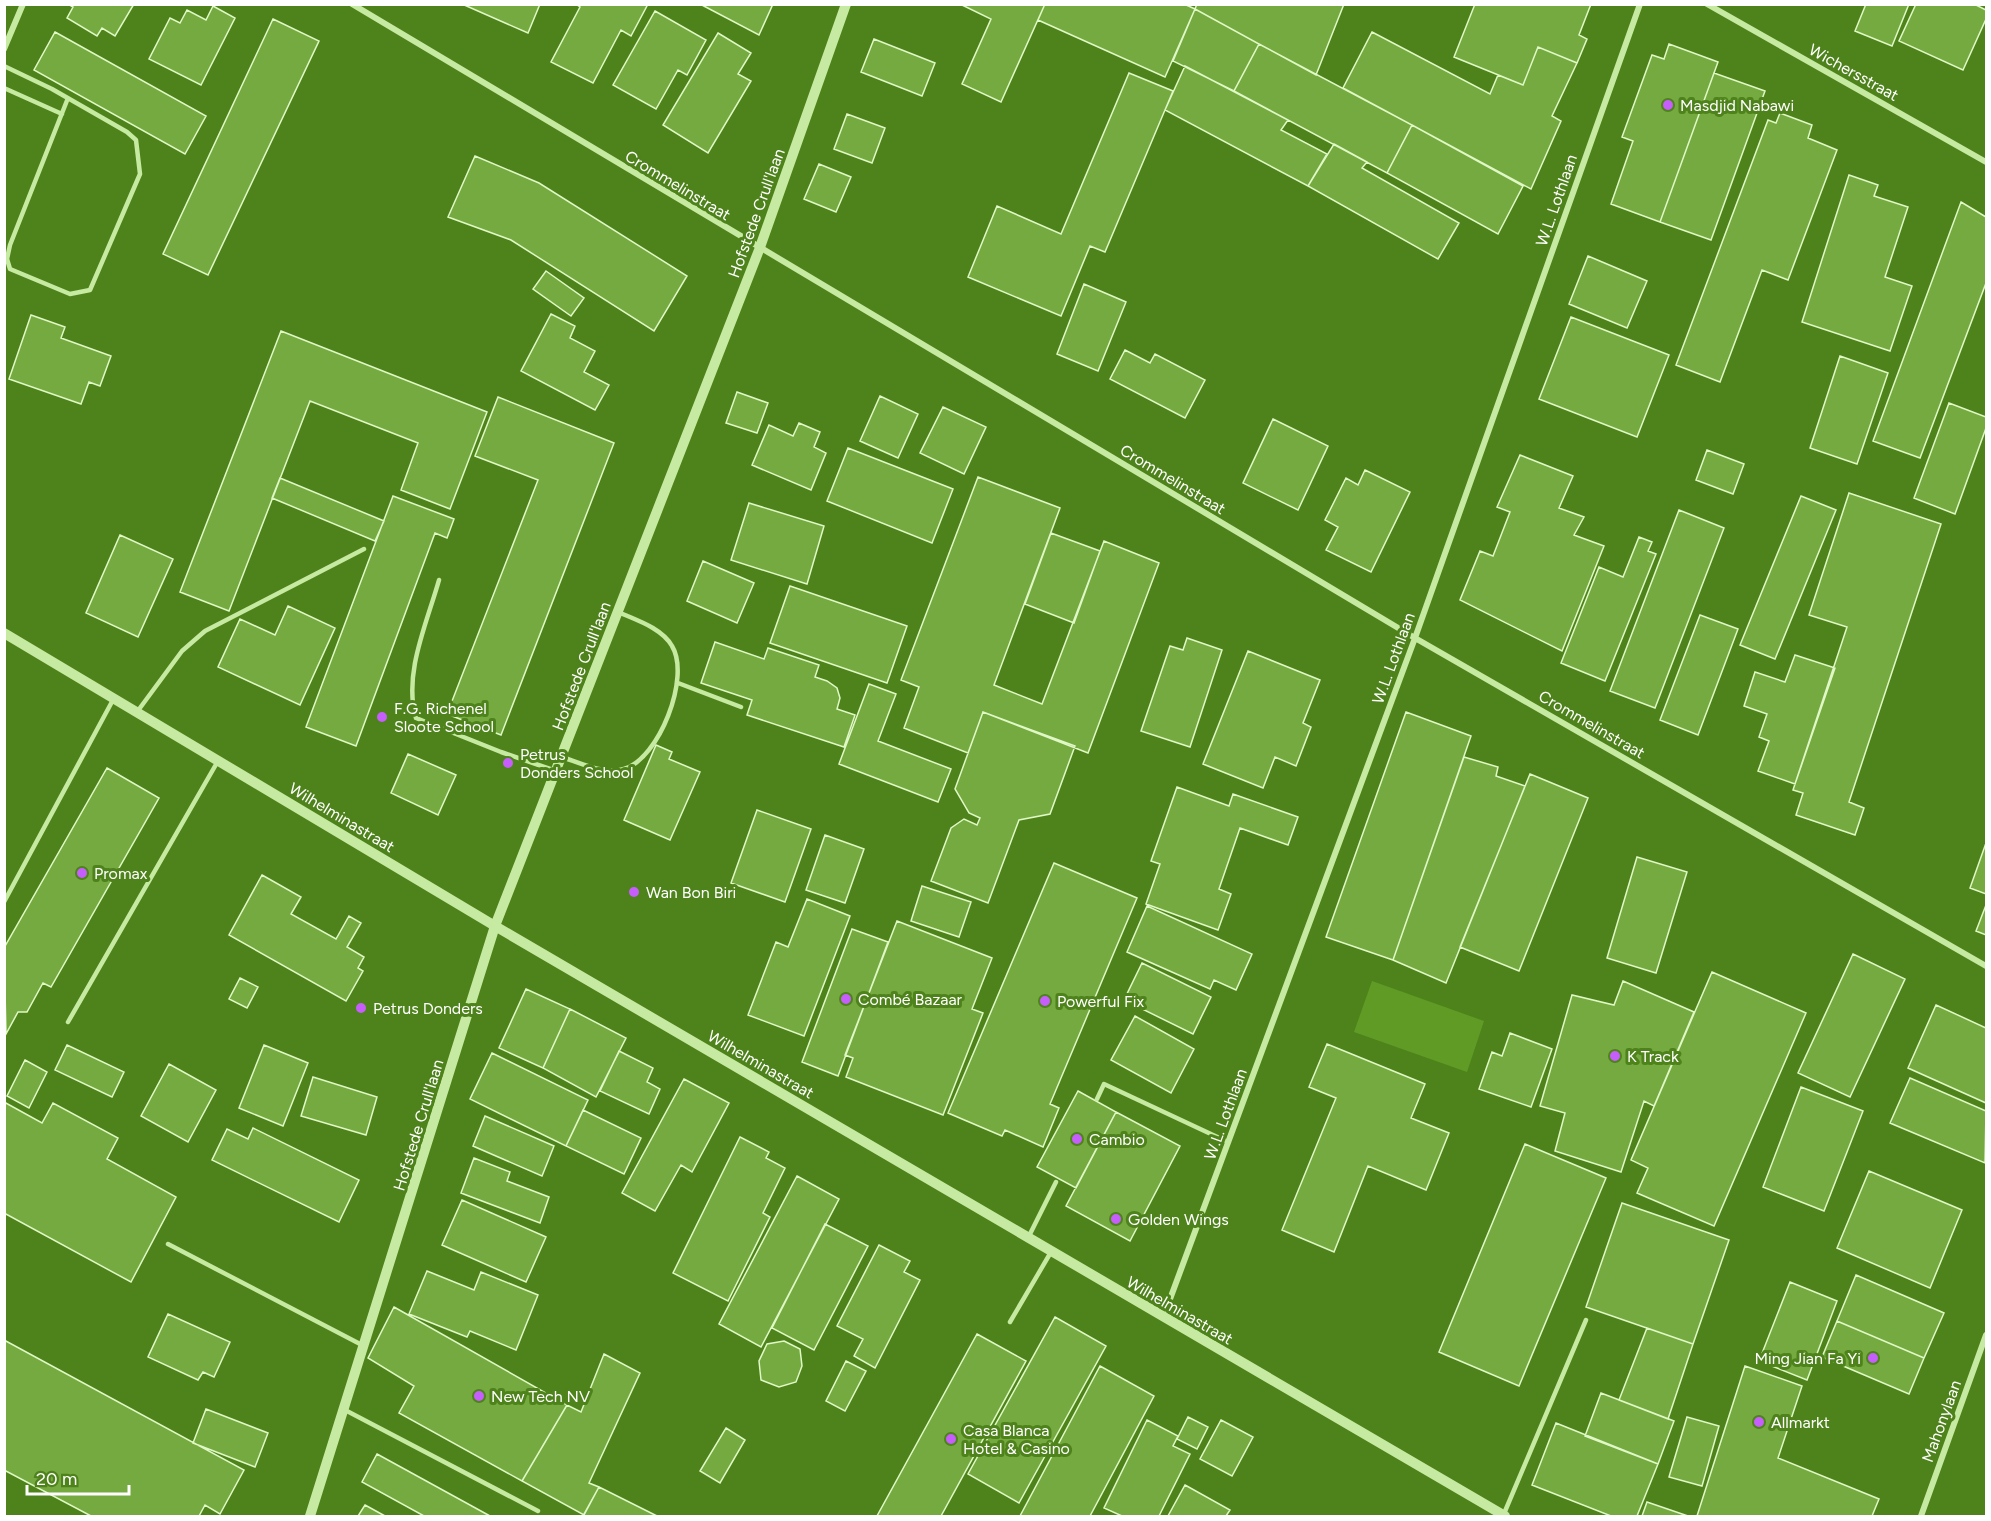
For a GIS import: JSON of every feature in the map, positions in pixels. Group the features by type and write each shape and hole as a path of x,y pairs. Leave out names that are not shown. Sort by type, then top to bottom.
{"street":[{"path":"4,49 23,4"},
{"name":"Crommelinstraat","path":"352,4 759,250 1415,638 1986,966"},
{"name":"Hofstede Crull'laan","path":"310,1516 495,926 759,250 846,4"},
{"name":"W.L. Lothlaan","path":"1163,1318 1415,638 1640,4"},
{"name":"Wichersstraat","path":"1707,4 1986,162"},
{"name":"Wilhelminastraat","path":"4,633 495,926 1504,1516"},
{"name":"Mahonylaan","path":"1922,1516 1986,1335"}],"lane":[{"path":"4,66 68,98 127,132 136,140 140,174 90,290 82,294 70,294 10,269 7,259 10,245 68,98"},
{"path":"4,88 62,114"},
{"path":"137,712 182,651 205,631 364,549"},
{"path":"439,580 412,677 412,704 416,718 556,771"},
{"path":"562,757 610,772 626,769 640,760 658,735 675,698 679,661 672,645 660,633 618,612"},
{"path":"678,683 741,706"},
{"path":"4,902 114,698"},
{"path":"68,1022 218,761"},
{"path":"1097,1099 1104,1084 1228,1142"},
{"path":"1028,1239 1056,1182"},
{"path":"168,1244 365,1346"},
{"path":"1010,1322 1051,1252"},
{"path":"1504,1516 1586,1320"},
{"path":"345,1410 538,1511"}],"green space":[{"path":"1372,981 1484,1021 1467,1072 1354,1032"}],"building":[{"path":"68,4 134,4 115,36 102,28 97,36 67,18 73,7"},
{"path":"462,4 540,4 528,33"},
{"path":"576,4 648,4 631,36 621,30 593,83 551,62 580,7"},
{"path":"700,4 773,4 759,35"},
{"path":"960,4 1045,4 1001,102 962,84 991,19"},
{"path":"1045,4 1184,4 1195,9 1165,77 1038,20"},
{"path":"1197,4 1344,4 1316,75 1195,9"},
{"path":"1475,4 1591,4 1579,35 1587,39 1577,63 1538,47 1523,85 1454,57"},
{"path":"1866,4 1909,4 1892,46 1855,31"},
{"path":"1916,4 1974,4 1986,10 1986,19 1963,70 1899,41"},
{"path":"213,6 235,18 201,85 149,59 170,18 180,23 187,10 206,20"},
{"path":"1195,9 1259,44 1234,91 1173,61"},
{"path":"655,11 706,40 687,75 678,70 656,109 613,85"},
{"path":"273,19 319,41 208,275 163,254"},
{"path":"55,32 206,116 185,154 34,70"},
{"path":"1372,32 1490,94 1498,75 1523,85 1538,47 1577,63 1552,116 1561,121 1531,189 1343,88"},
{"path":"718,33 751,53 738,74 751,81 708,153 663,125"},
{"path":"874,39 935,63 922,96 861,72"},
{"path":"1259,44 1412,125 1387,173 1234,91"},
{"name":"Masdjid Nabawi","path":"1669,44 1718,62 1660,222 1611,204 1633,141 1622,137 1652,55 1664,59"},
{"path":"1185,66 1288,120 1281,130 1327,154 1308,186 1165,110"},
{"path":"1129,73 1173,91 1105,252 1090,246 1061,316 968,277 997,206 1061,234"},
{"path":"1714,73 1765,91 1711,240 1660,222"},
{"path":"1780,113 1812,125 1808,138 1837,150 1788,280 1762,270 1720,382 1676,365 1768,120 1776,123"},
{"path":"847,114 885,128 872,163 834,149"},
{"path":"1412,125 1523,186 1498,234 1387,173"},
{"path":"1334,144 1367,162 1362,168 1459,223 1438,259 1308,186"},
{"path":"475,156 539,183 687,276 654,331 511,240 448,217"},
{"path":"819,164 851,177 836,212 804,199"},
{"path":"1849,175 1878,185 1874,196 1908,207 1885,277 1912,286 1890,351 1802,322"},
{"path":"1961,202 1986,217 1986,283 1920,458 1873,441"},
{"path":"1588,256 1647,281 1627,328 1569,304"},
{"path":"546,271 584,298 571,316 533,289"},
{"path":"1084,284 1126,302 1098,371 1057,354"},
{"path":"551,314 575,326 570,338 595,351 584,372 609,385 595,410 521,371"},
{"path":"31,315 65,327 61,338 111,356 100,386 89,382 81,404 9,379"},
{"path":"1571,317 1669,355 1637,437 1539,399"},
{"path":"281,331 487,412 450,509 401,490 418,443 310,401 229,611 180,592"},
{"path":"1125,350 1150,363 1155,354 1205,380 1185,418 1110,379"},
{"path":"1840,356 1888,373 1857,464 1810,448"},
{"path":"737,392 768,403 757,433 726,423"},
{"path":"880,396 918,414 898,458 860,441"},
{"path":"498,397 614,443 501,735 447,714 538,480 475,456"},
{"path":"1949,403 1986,417 1986,428 1955,514 1914,498"},
{"path":"943,407 986,427 964,474 920,453"},
{"path":"1273,419 1328,446 1298,510 1243,483"},
{"path":"799,423 820,432 814,447 826,453 811,490 752,465 769,425 793,436"},
{"path":"848,448 953,489 932,543 827,501"},
{"path":"1707,450 1744,464 1733,494 1696,480"},
{"path":"1520,455 1573,476 1559,508 1584,517 1574,535 1604,546 1562,651 1460,600 1480,551 1493,556 1510,512 1497,507"},
{"path":"1365,470 1410,492 1371,572 1326,550 1338,527 1325,520 1346,478 1358,485"},
{"path":"978,477 1060,508 994,685 1042,704 1104,541 1159,563 1088,753 983,712 968,753 904,728 919,687 901,680"},
{"path":"280,478 384,521 375,541 272,498"},
{"path":"1849,493 1941,524 1849,802 1864,808 1855,835 1796,815 1803,793 1793,790 1847,627 1809,615"},
{"path":"393,496 454,519 447,538 435,533 356,746 306,727"},
{"path":"1801,496 1836,510 1775,659 1740,645"},
{"path":"749,503 824,526 807,584 731,560"},
{"path":"1679,510 1724,528 1655,708 1610,691"},
{"path":"1051,533 1100,551 1074,623 1025,604"},
{"path":"120,535 173,559 138,637 86,613"},
{"path":"1639,537 1652,542 1648,551 1656,554 1605,681 1561,663 1599,567 1623,577"},
{"path":"703,561 754,583 737,623 687,601"},
{"path":"790,586 907,626 887,683 770,643"},
{"path":"288,606 335,628 300,705 218,667 240,619 275,635"},
{"path":"1700,615 1738,629 1698,735 1660,720"},
{"path":"1187,638 1222,650 1190,747 1141,731 1170,646 1183,650"},
{"path":"715,642 764,659 768,648 819,665 815,677 837,688 840,698 837,709 855,715 844,747 747,715 752,700 701,683"},
{"path":"1248,651 1320,680 1303,723 1311,727 1296,766 1275,757 1263,788 1203,764"},
{"path":"1795,655 1835,668 1795,784 1758,771 1769,741 1759,737 1767,714 1744,706 1755,672 1785,682"},
{"path":"869,684 896,694 878,741 951,769 938,802 839,764"},
{"path":"983,712 1075,746 1050,814 1019,820 988,903 931,881 951,828 964,819 977,825 980,818 969,813 955,789"},
{"path":"1406,712 1471,736 1393,960 1326,937"},
{"path":"656,745 672,752 669,759 700,772 670,840 624,820"},
{"path":"408,754 456,775 438,815 391,793"},
{"path":"1464,757 1498,767 1496,776 1525,786 1446,983 1393,960"},
{"name":"Promax","path":"107,768 159,798 51,987 43,983 27,1012 18,1012 6,1034 4,948"},
{"path":"1530,774 1588,798 1519,971 1460,947"},
{"path":"1177,787 1229,806 1233,794 1298,817 1288,845 1240,828 1219,889 1231,894 1218,930 1146,904 1160,864 1151,861"},
{"path":"757,810 811,829 785,902 731,883"},
{"path":"825,835 864,849 845,903 806,890"},
{"path":"1986,843 1986,894 1970,888"},
{"path":"1637,857 1687,872 1656,973 1607,958"},
{"name":"Powerful Fix","path":"1054,863 1137,898 1050,1104 1059,1108 1043,1147 1005,1130 1002,1136 948,1113"},
{"path":"262,875 301,897 291,914 336,939 349,916 361,923 347,947 364,957 358,968 363,971 346,1001 229,935"},
{"path":"922,886 971,902 959,937 911,921"},
{"path":"807,899 850,916 804,1036 748,1015 776,942 788,947"},
{"path":"1986,905 1986,935 1976,931"},
{"path":"1147,906 1252,954 1236,990 1214,980 1210,989 1127,952"},
{"path":"897,921 992,958 972,1009 983,1013 943,1115 846,1077 853,1058 845,1055"},
{"name":"Combé Bazaar","path":"852,929 888,942 838,1076 802,1062"},
{"path":"1853,954 1905,979 1850,1097 1798,1073"},
{"path":"1142,963 1211,997 1193,1034 1124,1000"},
{"path":"1712,972 1806,1013 1714,1226 1637,1193 1648,1168 1631,1160"},
{"path":"240,978 258,987 247,1008 229,999"},
{"name":"K Track","path":"1623,981 1694,1012 1654,1106 1644,1101 1621,1172 1555,1151 1565,1113 1540,1106 1572,995 1614,1005"},
{"path":"526,989 570,1009 543,1068 499,1048"},
{"path":"1936,1005 1986,1028 1986,1103 1908,1068"},
{"path":"570,1009 626,1038 596,1097 543,1068"},
{"path":"1135,1016 1194,1049 1171,1093 1111,1060"},
{"path":"1510,1033 1552,1049 1531,1107 1479,1089 1492,1052 1502,1056"},
{"path":"1327,1044 1425,1084 1411,1118 1449,1133 1426,1190 1368,1166 1334,1252 1282,1230 1336,1098 1309,1087"},
{"path":"67,1045 124,1072 112,1097 55,1070"},
{"path":"264,1045 308,1063 283,1126 239,1108"},
{"path":"619,1051 653,1068 647,1082 660,1089 649,1114 600,1091"},
{"path":"492,1053 588,1100 566,1146 470,1099"},
{"path":"25,1060 47,1072 29,1108 7,1096"},
{"path":"169,1064 216,1090 188,1142 141,1116"},
{"path":"313,1077 377,1097 366,1135 301,1116"},
{"path":"1910,1078 1986,1111 1985,1163 1890,1123"},
{"path":"684,1079 729,1103 692,1172 681,1165 655,1211 622,1193"},
{"path":"1801,1087 1863,1111 1824,1211 1763,1187"},
{"name":"Cambio","path":"1078,1091 1116,1112 1076,1188 1037,1167"},
{"path":"4,1102 42,1123 53,1103 118,1138 107,1159 176,1197 131,1282 4,1213"},
{"path":"583,1110 641,1138 624,1174 566,1146"},
{"path":"1116,1112 1180,1146 1130,1241 1066,1206"},
{"path":"485,1116 554,1146 542,1176 473,1146"},
{"path":"253,1128 359,1180 339,1222 212,1160 227,1129 248,1139"},
{"path":"740,1137 769,1152 766,1158 785,1168 763,1213 770,1217 728,1301 673,1273"},
{"path":"1525,1144 1606,1178 1519,1386 1439,1352"},
{"path":"474,1158 510,1172 507,1181 549,1197 540,1223 461,1193"},
{"path":"1869,1171 1962,1210 1930,1288 1837,1248"},
{"path":"797,1176 839,1199 761,1347 719,1324"},
{"path":"462,1200 546,1237 526,1282 442,1245"},
{"path":"1622,1203 1729,1240 1693,1344 1586,1307"},
{"path":"825,1224 868,1246 814,1350 772,1328"},
{"path":"879,1245 910,1261 904,1272 920,1280 875,1368 854,1356 863,1339 837,1326"},
{"path":"427,1271 474,1290 481,1272 538,1295 516,1350 470,1331 467,1337 409,1314"},
{"path":"1856,1275 1944,1313 1924,1358 1837,1321"},
{"path":"1790,1282 1837,1301 1807,1380 1759,1361"},
{"name":"New Tech NV","path":"394,1307 567,1405 522,1481 399,1413 414,1386 368,1358"},
{"path":"168,1314 230,1342 214,1377 203,1372 198,1380 148,1357"},
{"path":"1055,1317 1106,1346 1019,1503 968,1474"},
{"name":"Ming Jian Fa Yi","path":"1837,1321 1924,1358 1909,1394 1822,1357"},
{"path":"1647,1328 1693,1344 1668,1419 1619,1400"},
{"name":"Casa Blanca Hotel & Casino","path":"977,1334 1026,1361 941,1516 877,1516"},
{"path":"4,1340 244,1470 220,1514 205,1505 199,1516 91,1516 4,1470"},
{"path":"784,1341 800,1349 802,1366 796,1382 779,1387 761,1380 759,1361 767,1344"},
{"path":"604,1354 640,1373 589,1483 599,1487 584,1515 522,1481 567,1405 581,1412"},
{"path":"846,1361 866,1371 845,1411 826,1401"},
{"path":"1100,1366 1154,1396 1090,1516 1020,1516"},
{"name":"Allmarkt","path":"1745,1366 1802,1386 1778,1458 1879,1499 1872,1516 1697,1516"},
{"path":"1601,1393 1674,1421 1658,1464 1585,1436"},
{"path":"206,1409 268,1433 255,1467 193,1443"},
{"path":"1188,1417 1208,1427 1197,1449 1177,1439"},
{"path":"1687,1417 1719,1426 1702,1486 1669,1477"},
{"path":"1147,1420 1178,1436 1173,1446 1190,1454 1159,1516 1122,1516 1104,1508"},
{"path":"1221,1420 1253,1437 1232,1476 1200,1459"},
{"path":"1556,1423 1658,1464 1637,1516 1611,1516 1532,1485"},
{"path":"726,1428 745,1440 720,1483 700,1471"},
{"path":"377,1454 490,1516 424,1516 362,1482"},
{"path":"1185,1485 1230,1510 1226,1516 1168,1516"},
{"path":"599,1487 657,1516 583,1516"},
{"path":"1647,1502 1688,1516 1642,1516"},
{"path":"365,1505 385,1516 358,1516"}],"place":[{"name":"Masdjid Nabawi","path":"1668,105"},
{"name":"F.G. Richenel Sloote School","path":"382,717"},
{"name":"Petrus Donders School","path":"508,763"},
{"name":"Promax","path":"82,873"},
{"name":"Wan Bon Biri","path":"634,892"},
{"name":"Combé Bazaar","path":"846,999"},
{"name":"Powerful Fix","path":"1045,1001"},
{"name":"Petrus Donders","path":"361,1008"},
{"name":"K Track","path":"1615,1056"},
{"name":"Cambio","path":"1077,1139"},
{"name":"Golden Wings","path":"1116,1219"},
{"name":"Ming Jian Fa Yi","path":"1873,1358"},
{"name":"New Tech NV","path":"479,1396"},
{"name":"Allmarkt","path":"1759,1422"},
{"name":"Casa Blanca Hotel & Casino","path":"951,1439"}]}
